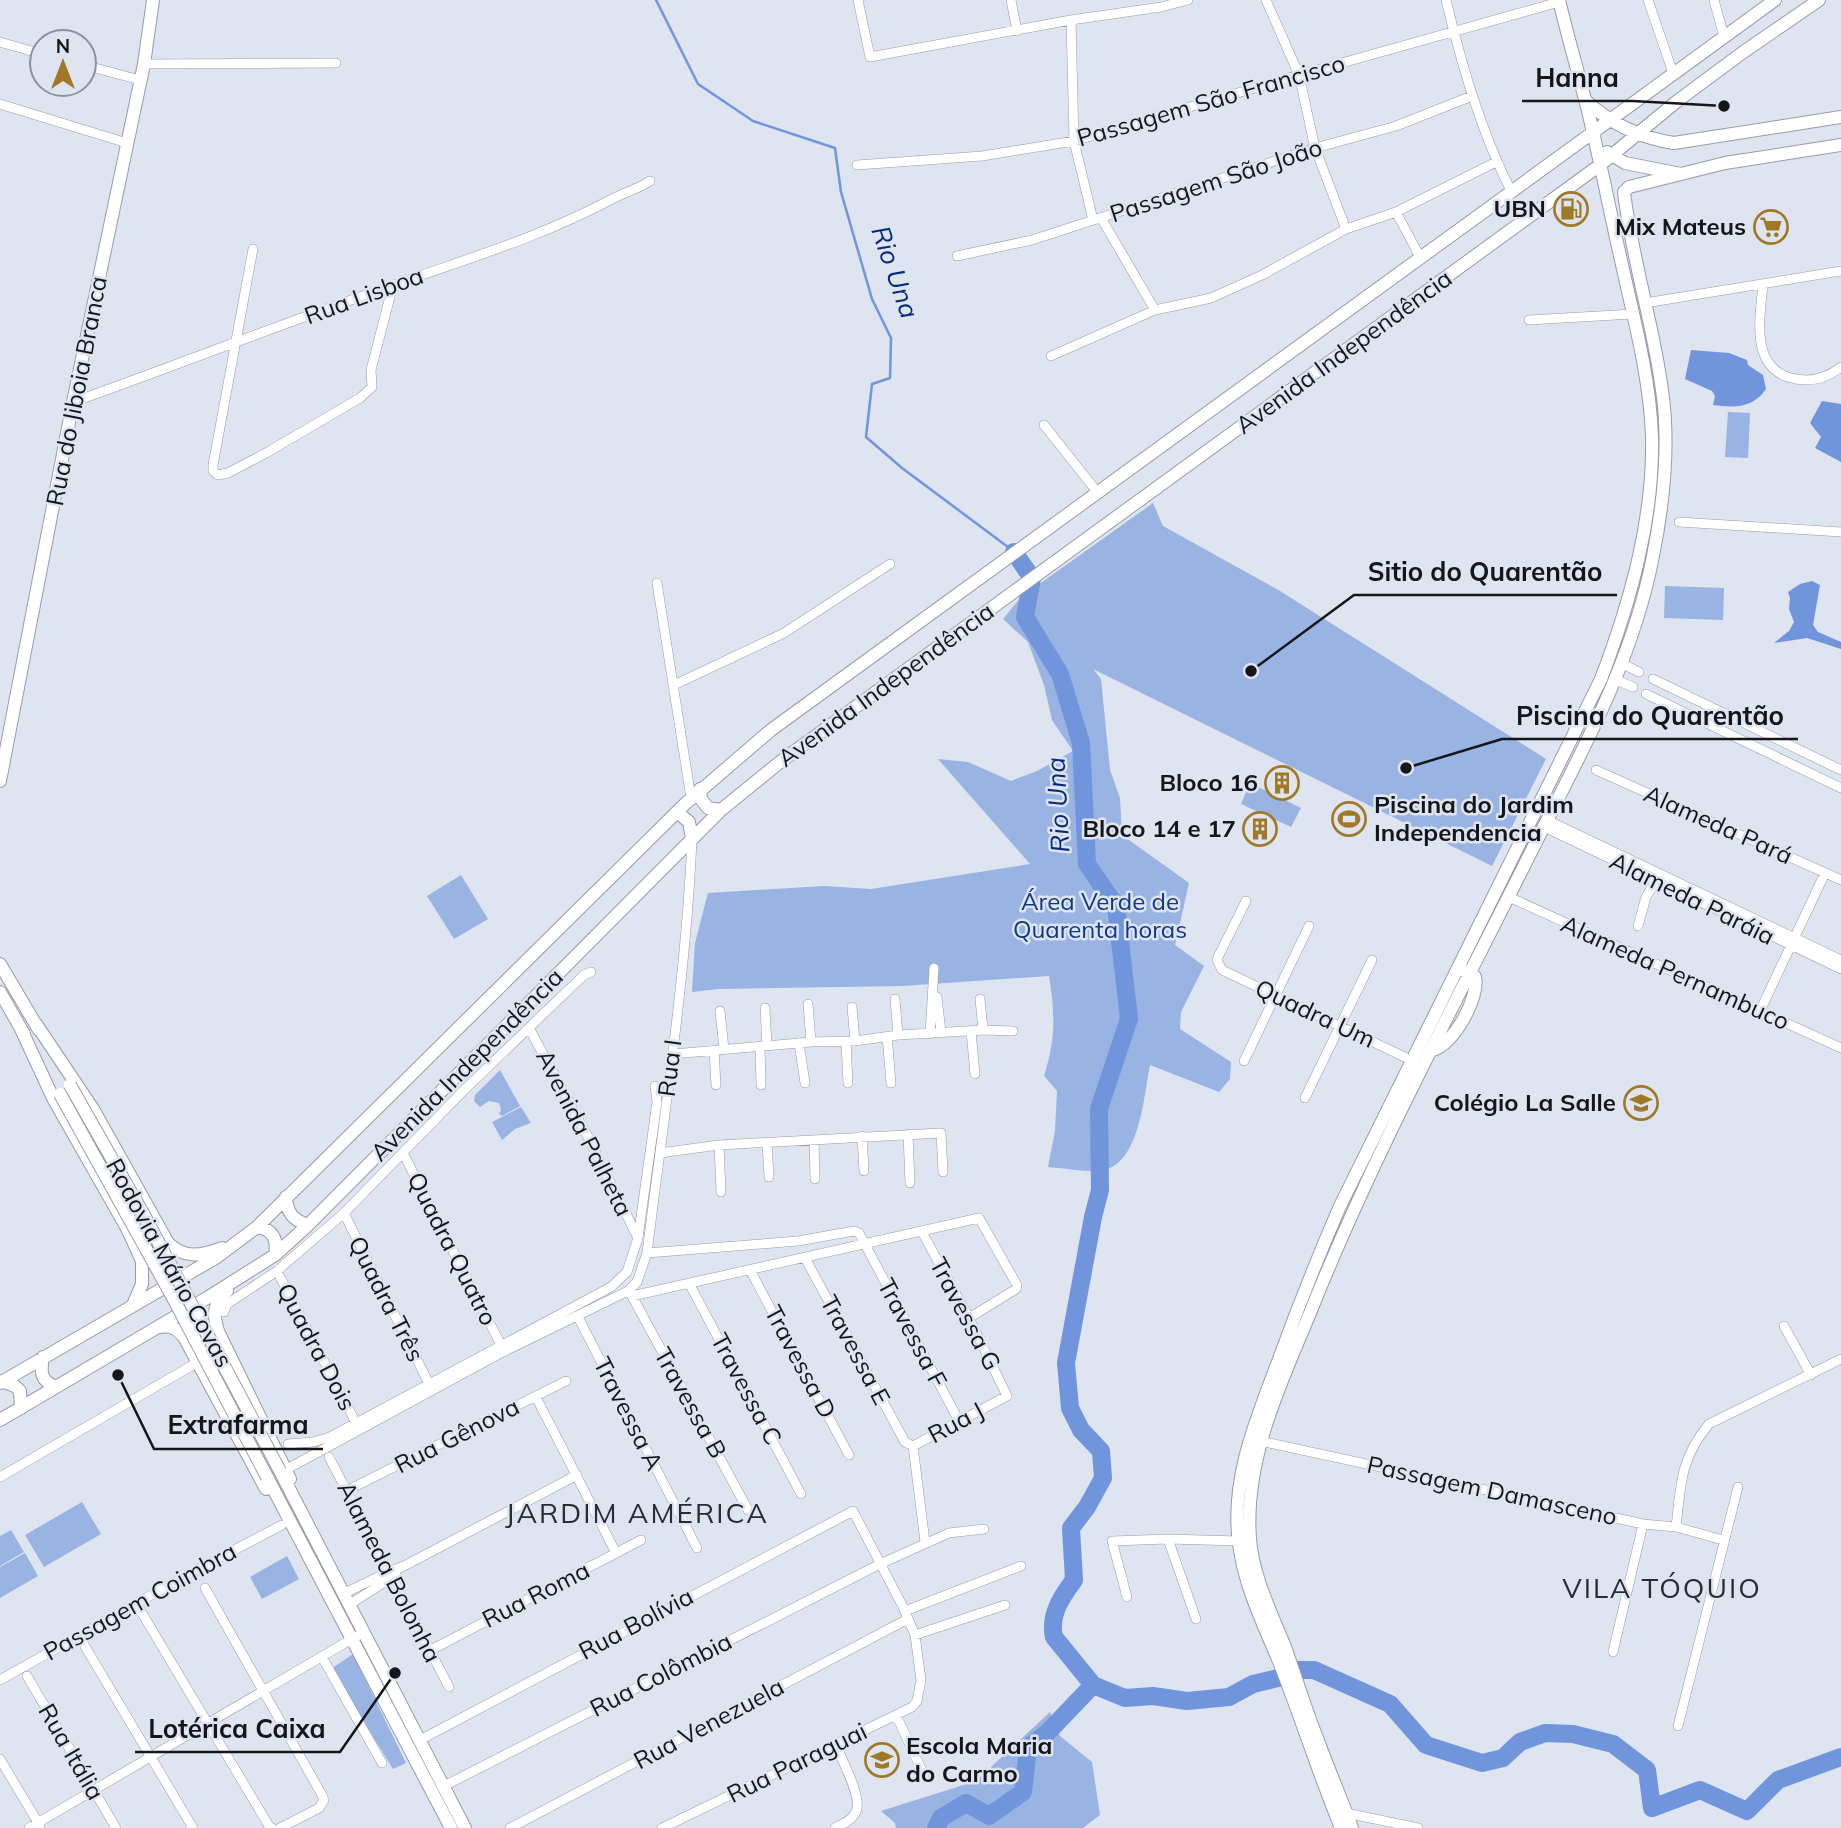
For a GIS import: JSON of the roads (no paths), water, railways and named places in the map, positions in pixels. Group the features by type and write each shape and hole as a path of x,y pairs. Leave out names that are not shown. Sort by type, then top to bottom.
{"main road":[{"name":"Rua do Jiboia Branca","path":"0,782 73,402 141,80 153,0"},
{"name":"Avenida Independência","path":"1,1382 192,1272 257,1227 677,811 771,730 1420,257 1594,137 1609,119 1775,0"},
{"name":"Avenida Independência","path":"0,1420 275,1255 308,1225 692,838 721,810 780,762 1600,165 1676,102 1819,0"},
{"path":"1465,970 1601,679 1617,639 1630,591 1647,505 1652,437 1648,396 1594,137 1559,1"},
{"path":"1584,94 1609,119 1640,134 1669,142 1689,142 1841,117"},
{"path":"1594,137 1612,156 1640,168 1681,174"},
{"path":"1352,1828 1315,1734 1247,1580 1238,1541 1238,1497 1250,1438 1340,1206 1413,1061 1509,897 1546,824 1623,664 1643,601 1659,521 1665,453 1663,394 1631,244 1624,192 1629,187 1725,163 1841,145"},
{"path":"696,794 708,808 721,810"},
{"path":"677,811 689,822 692,838"},
{"name":"Rodovia Mário Covas","path":"0,964 36,1024 65,1090 267,1477 285,1523 451,1828"},
{"path":"1284,1661 1252,1556 1250,1497 1255,1461 1301,1332 1351,1214 1432,1050 1446,1045 1465,1014 1477,986 1475,977 1465,970"},
{"name":"Rodovia Mário Covas","path":"0,992 21,1029 65,1090 157,1239 284,1470 302,1512 465,1828"},
{"path":"36,1024 93,1109 168,1242 176,1251 186,1255 215,1251 239,1242"},
{"path":"21,1029 53,1098 128,1230 142,1261 142,1284 133,1306"},
{"path":"286,1197 289,1213 308,1225"},
{"path":"257,1227 273,1235 275,1255"},
{"path":"253,1269 219,1298 214,1308 215,1321 284,1470"},
{"path":"155,1328 168,1326 177,1329 184,1337 285,1523"},
{"path":"43,1357 42,1377 56,1388"},
{"path":"1,1382 15,1386 20,1391 21,1408"},
{"path":"1293,1683 1341,1828"}],"street":[{"path":"858,0 870,57 1188,0"},
{"path":"1011,0 1017,31"},
{"path":"1266,0 1299,75 1315,148 1346,229"},
{"path":"1446,0 1472,96 1496,162 1513,193"},
{"path":"1648,0 1673,73"},
{"path":"1714,0 1724,37"},
{"name":"Passagem São Francisco","path":"857,165 982,156 1074,141 1559,1"},
{"path":"1071,20 1074,141 1097,219 1155,310"},
{"path":"0,42 28,50"},
{"path":"144,64 336,63"},
{"path":"98,69 141,80"},
{"name":"Passagem São João","path":"957,256 1032,240 1315,148 1396,126 1472,96"},
{"path":"0,104 127,143"},
{"path":"1051,356 1155,310 1211,298 1262,275 1346,229 1396,212 1496,162"},
{"name":"Rua Lisboa","path":"73,402 393,285 514,244 569,222 650,181"},
{"path":"1396,212 1420,257"},
{"path":"253,249 214,474 228,473 266,453 360,398 372,387 371,370 393,285"},
{"path":"1645,303 1841,271"},
{"path":"1763,284 1760,342 1768,363 1786,377 1800,380 1825,378 1841,367"},
{"path":"1529,320 1633,314"},
{"path":"1044,425 1098,493"},
{"path":"1679,522 1841,533"},
{"path":"674,685 784,633 890,564"},
{"path":"657,583 696,794"},
{"path":"1623,664 1639,672"},
{"path":"1653,679 1841,770"},
{"path":"1616,680 1633,687"},
{"path":"1646,694 1841,788"},
{"path":"1686,696 1693,718"},
{"path":"1804,769 1810,755"},
{"name":"Alameda Pará","path":"1596,769 1841,880"},
{"path":"1546,824 1840,964"},
{"name":"Alameda Paráia","path":"1546,824 1656,881 1792,942"},
{"name":"Rua I","path":"630,1294 647,1253 691,895 692,838"},
{"path":"1760,1011 1825,873"},
{"path":"1638,926 1646,897 1656,881"},
{"name":"Alameda Pernambuco","path":"1509,897 1841,1048"},
{"name":"Quadra Um","path":"1247,901 1219,955 1219,966 1222,970 1413,1061"},
{"path":"1244,1061 1309,926"},
{"path":"1305,1098 1372,960"},
{"path":"930,1034 934,968"},
{"name":"Quadra Dois","path":"224,1312 227,1304 277,1271 344,1213 529,1028 584,975 591,972"},
{"path":"937,997 941,1032"},
{"path":"895,999 898,1035"},
{"path":"980,999 983,1030"},
{"path":"808,1004 811,1042"},
{"path":"848,1083 852,1007"},
{"path":"761,1085 765,1008"},
{"path":"716,1085 720,1011"},
{"name":"Avenida Palheta","path":"529,1028 638,1238"},
{"path":"971,1031 975,1074"},
{"path":"673,1054 941,1032 1013,1031"},
{"path":"887,1037 891,1083"},
{"path":"799,1043 805,1083"},
{"path":"288,1444 321,1440 356,1423 576,1307 620,1280 632,1260 638,1238 657,1102 655,1086"},
{"path":"660,1153 719,1145 941,1133 943,1172"},
{"path":"908,1134 911,1183"},
{"path":"862,1136 863,1171"},
{"path":"814,1140 815,1180"},
{"path":"767,1143 768,1177"},
{"path":"719,1145 721,1192"},
{"name":"Quadra Quatro","path":"403,1153 501,1345"},
{"name":"Quadra Três","path":"344,1213 429,1384"},
{"path":"284,1470 499,1354 630,1294 690,1285 979,1218 1017,1285 1016,1289 970,1318"},
{"path":"647,1253 797,1241 854,1231 859,1233 864,1245"},
{"name":"Travessa G","path":"922,1232 970,1318 1007,1396"},
{"name":"Travessa F","path":"864,1245 959,1421"},
{"name":"Travessa E","path":"805,1258 909,1444"},
{"name":"Travessa D","path":"750,1270 849,1455"},
{"name":"Quadra Dois","path":"277,1271 356,1423"},
{"name":"Travessa C","path":"690,1285 801,1494"},
{"name":"Travessa B","path":"630,1294 748,1510"},
{"name":"Travessa A","path":"578,1317 697,1548"},
{"path":"1784,1326 1811,1375"},
{"path":"1676,1527 1686,1459 1694,1442 1709,1424 1841,1359"},
{"path":"0,1477 198,1362"},
{"name":"Rua Gênova","path":"348,1490 566,1381"},
{"name":"Rua J","path":"909,1444 1007,1396"},
{"path":"536,1397 616,1553"},
{"name":"Passagem Damasceno","path":"1261,1441 1643,1524 1676,1527 1723,1540"},
{"path":"909,1444 925,1542"},
{"name":"Alameda Bolonha","path":"329,1457 449,1688"},
{"path":"347,1599 577,1475"},
{"path":"1678,1726 1738,1487"},
{"name":"Rua Bolívia","path":"420,1740 853,1511 880,1564"},
{"name":"Passagem Coimbra","path":"0,1680 136,1602 285,1523"},
{"path":"1613,1652 1643,1524"},
{"name":"Rua Colômbia","path":"442,1787 925,1542 949,1533 984,1529"},
{"path":"1168,1539 1196,1619"},
{"name":"Rua Roma","path":"430,1650 641,1540"},
{"path":"1127,1597 1112,1541 1238,1541"},
{"path":"880,1564 915,1635 1005,1605"},
{"name":"Rua Venezuela","path":"510,1828 906,1615 1021,1566"},
{"path":"205,1588 324,1800 319,1808 281,1828"},
{"path":"136,1602 272,1828"},
{"path":"0,1759 36,1826 364,1632"},
{"name":"Rua Paraguai","path":"662,1828 915,1704 921,1680 915,1635"},
{"path":"83,1643 193,1828"},
{"path":"322,1657 382,1763"},
{"name":"Rua Itália","path":"27,1676 116,1828"},
{"path":"897,1715 924,1775"},
{"path":"835,1744 856,1794 858,1806 850,1819 835,1828"},
{"path":"1346,1813 1418,1828"}],"waterway":[{"name":"Rio Una","path":"656,0 698,84 753,121 835,148 841,192 872,299 891,338 890,378 872,384 866,437 902,468 1012,550"},
{"name":"Rio Una","path":"936,1828 941,1818 966,1803 989,1816 1023,1792 1028,1748 1048,1732 1093,1685 1054,1637 1053,1629 1058,1606 1074,1580 1071,1528 1087,1507 1103,1478 1101,1451 1081,1430 1070,1408 1066,1363 1100,1190 1099,1109 1129,1019 1116,906 1087,864 1081,743 1060,674 1025,617 1032,578 1014,552"},
{"path":"1093,1685 1125,1698 1153,1696 1187,1701 1229,1697 1253,1684 1297,1670 1314,1670 1390,1704 1426,1745 1482,1763 1503,1758 1520,1742 1545,1733 1573,1734 1613,1744 1647,1770 1652,1808 1700,1790 1747,1811 1778,1780 1841,1757"}],"place":[{"name":"Hanna","path":"1724,106"},
{"name":"UBN","path":"1571,209"},
{"name":"Mix Mateus","path":"1771,227"},
{"name":"Sitio do Quarentão","path":"1251,671"},
{"name":"Piscina do Quarentão","path":"1406,768"},
{"name":"Bloco 16","path":"1282,783"},
{"name":"Piscina do Jardim Independencia","path":"1349,819"},
{"name":"Bloco 14 e 17","path":"1260,829"},
{"name":"Colégio La Salle","path":"1641,1103"},
{"name":"Extrafarma","path":"118,1375"},
{"name":"Lotérica Caixa","path":"395,1673"},
{"name":"Escola Maria do Carmo","path":"882,1760"}],"district":[{"name":"JARDIM AMÉRICA","path":"637,1513"},
{"name":"VILA TÓQUIO","path":"1662,1588"}],"park label":[{"name":"Área Verde de Quarenta horas","path":"1100,916"}]}
